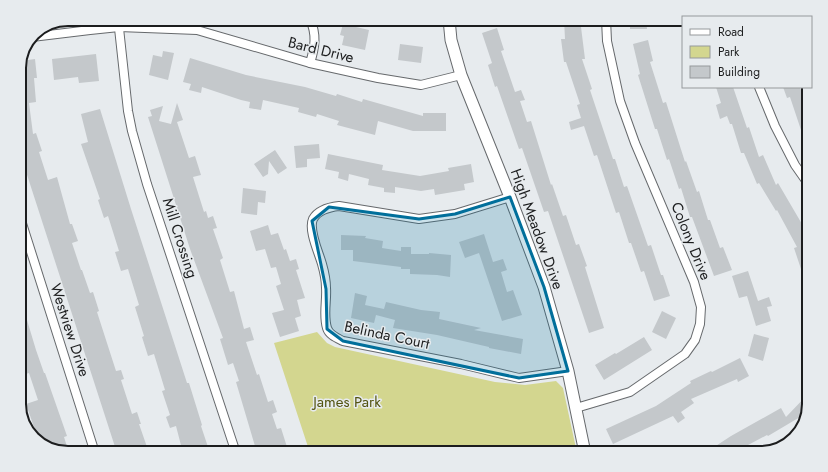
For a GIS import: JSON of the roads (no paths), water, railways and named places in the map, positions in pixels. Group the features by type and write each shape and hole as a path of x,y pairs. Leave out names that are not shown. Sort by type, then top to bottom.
{"street":[{"name":"Bard Drive","path":"40,36 90,30 107,26"},
{"name":"Mill Crossing","path":"119,26 128,111 132,131 147,184 234,446"},
{"name":"Bard Drive","path":"152,26 196,30 310,63 378,78 420,85 461,75"},
{"path":"310,63 314,48 313,26"},
{"name":"High Meadow Drive","path":"450,26 451,40 461,75 544,287 568,371 584,446"},
{"name":"Colony Drive","path":"576,408 630,392 643,384 685,354 695,340 700,324 701,307 694,282 635,143 620,101 607,41 606,26"},
{"path":"759,88 775,126 795,165 802,175"},
{"name":"Belinda Court","path":"510,197 456,214 420,218 339,206 329,207 316,215 312,220 312,231 323,265 326,289 325,308 327,329 335,337 343,341 461,364 519,378 568,371"},
{"name":"Westview Drive","path":"26,236 93,446"}],"park label":[{"name":"James Park","path":"347,402"}]}
